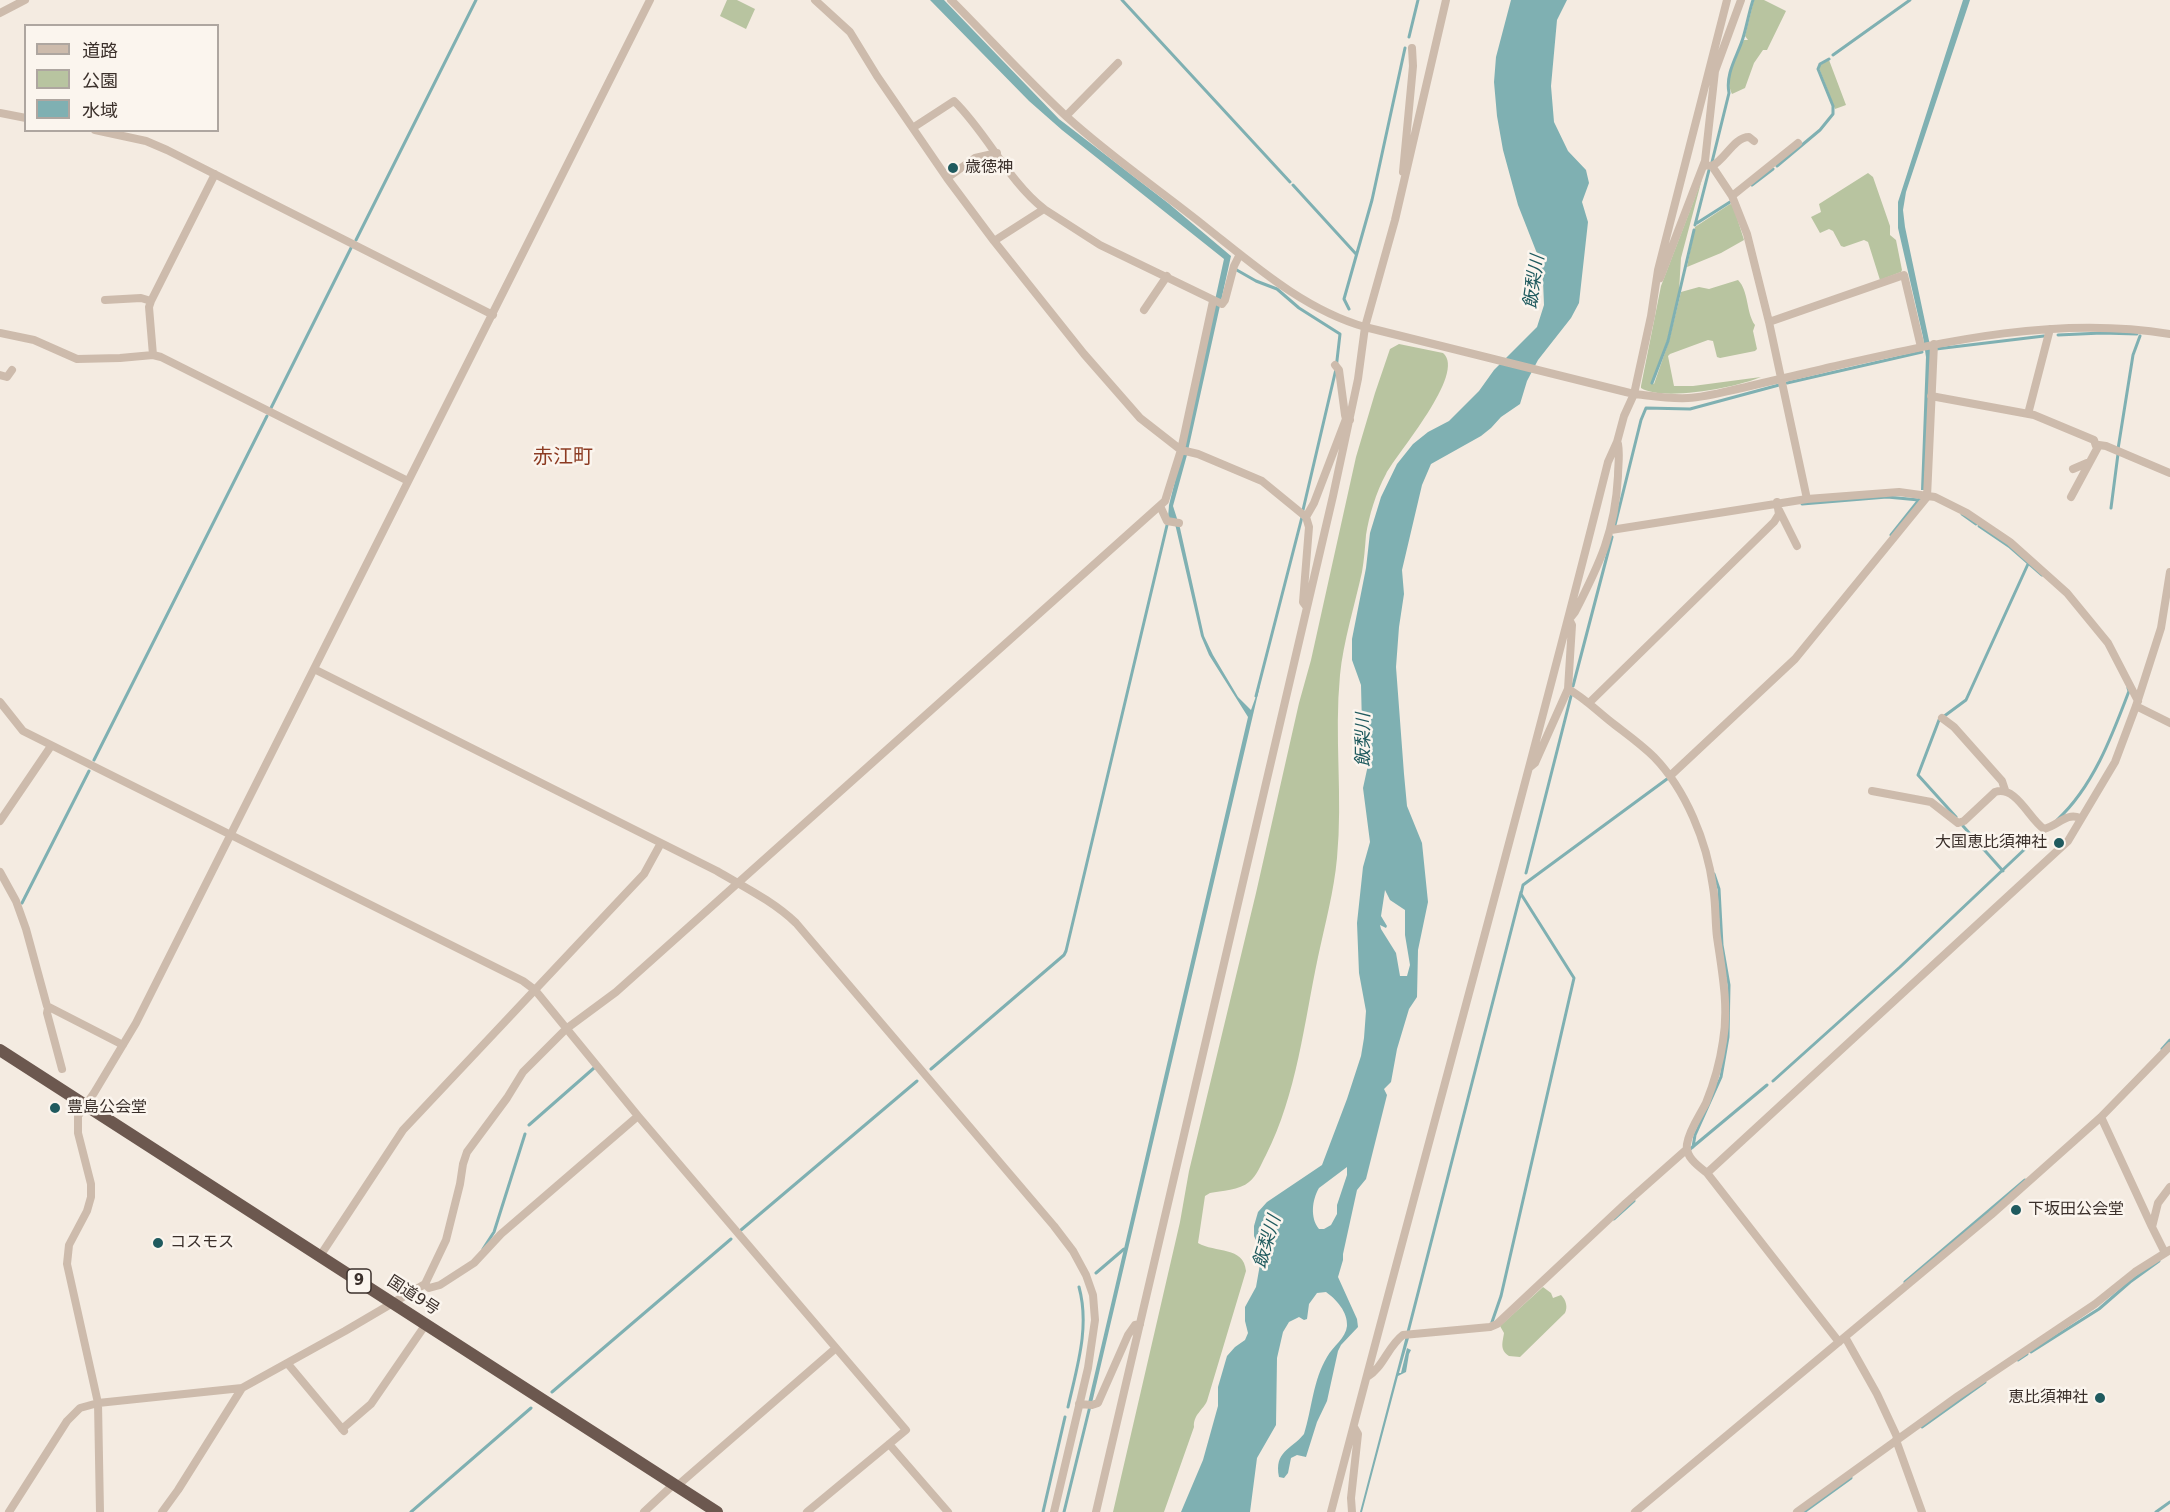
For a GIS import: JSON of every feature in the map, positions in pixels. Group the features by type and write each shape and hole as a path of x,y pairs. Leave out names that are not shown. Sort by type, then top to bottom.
{"highway":[{"name":"国道9号","path":"0,1050 717,1512"}],"street":[{"path":"0,13 25,0"},
{"path":"100,1512 98,1403 67,1264 69,1245 87,1211 91,1197 78,1133 78,1116 136,1023 650,0"},
{"path":"815,0 850,32 877,76 994,241 1088,358 1140,418 1184,450 1256,477 1306,517"},
{"path":"951,0 1066,116 1240,254 1316,308 1340,320 1634,394 1671,398 1700,397 1927,346 1990,336 2050,329 2119,327 2170,334"},
{"path":"1095,1512 1307,607 1368,327 1446,0"},
{"path":"1331,1512 1527,769 1569,619 1608,462 1634,394 1656,284 1712,70 1727,0"},
{"path":"1656,284 1708,166 1712,70 1741,0"},
{"path":"1406,173 1402,170 1413,66 1412,48"},
{"path":"1066,116 1118,63"},
{"path":"914,127 954,101 1023,188 1044,209 1100,245 1216,302 1225,300 1234,266 1240,254"},
{"path":"0,114 24,118"},
{"path":"104,132 146,141 493,315"},
{"path":"1708,166 1719,163 1741,138 1749,137 1754,141"},
{"path":"1731,196 1798,142"},
{"path":"948,178 975,158 997,153"},
{"path":"1708,166 1731,196 1747,234 1782,379 1807,499"},
{"path":"153,355 149,307 151,301 215,174"},
{"path":"994,241 1044,209"},
{"path":"1670,776 1796,660 1927,497 1931,396 1927,346 1904,275 1769,322"},
{"path":"1144,310 1167,276"},
{"path":"105,300 141,298 151,301"},
{"path":"9,1512 73,1413 80,1408 98,1403 242,1388 288,1364 425,1284 446,1240 464,1158 523,1072 566,1029 616,992 1160,506 1168,496 1184,450 1216,302"},
{"path":"2028,414 2050,329"},
{"path":"0,333 34,340 77,359 153,355 161,357 408,481"},
{"path":"1307,607 1303,602 1309,537 1306,517 1314,503 1348,419 1341,378 1336,366"},
{"path":"0,375 7,377 12,370"},
{"path":"1931,396 2028,414 2094,441 2096,446"},
{"path":"1569,619 1575,612 1603,556 1611,530 1617,503 1617,442"},
{"path":"2071,497 2096,446"},
{"path":"2096,446 2106,446 2170,472"},
{"path":"2073,469 2087,463"},
{"path":"1611,530 1778,506 1807,499 1899,492 1954,505 2010,542 2067,593 2108,643 2137,704 2170,723"},
{"path":"1160,506 1172,522"},
{"path":"1778,506 1797,546"},
{"path":"1588,703 1774,522 1778,517 1778,506"},
{"path":"1707,1173 2064,845 2115,762 2137,704 2161,628 2170,572"},
{"path":"1527,769 1535,763 1568,689 1572,625 1569,619"},
{"path":"314,669 762,896 796,923 1026,1191 1081,1264 1090,1286 1095,1320 1092,1347 1054,1512"},
{"path":"1568,689 1652,755 1670,776 1686,803 1702,840 1713,887 1717,935 1725,982 1725,1024 1720,1060 1706,1102 1689,1137 1687,1149 1693,1161 1707,1173 1842,1339 1877,1394 1897,1440 1922,1512"},
{"path":"0,702 21,730 524,981 535,990 638,1116 906,1430 807,1512"},
{"path":"1942,717 1954,727 2002,781 2005,790 2044,829 2071,815 2080,818"},
{"path":"0,821 51,746"},
{"path":"1872,790 1931,802 1959,823 1995,792 2005,790"},
{"path":"320,1256 403,1130 644,874 661,843"},
{"path":"0,872 16,901 26,929 62,1069"},
{"path":"0,892 9,889"},
{"path":"48,1008 123,1045"},
{"path":"1635,1512 1991,1215 2101,1118 2170,1046"},
{"path":"425,1284 429,1288 440,1285 474,1263 501,1234 638,1116"},
{"path":"1797,1512 2026,1349 2095,1304 2135,1272 2168,1251 2152,1227 2101,1118"},
{"path":"1367,1377 1373,1373 1393,1344 1403,1335 1490,1327 1497,1324 1687,1149"},
{"path":"2152,1227 2158,1203 2170,1187"},
{"path":"288,1364 344,1430 371,1404 426,1324"},
{"path":"1079,1404 1098,1403 1128,1335 1135,1325 1140,1324"},
{"path":"644,1512 836,1348"},
{"path":"162,1512 242,1388"},
{"path":"1352,1512 1351,1498 1358,1434 1354,1427"},
{"path":"889,1444 948,1512"}],"green space":[{"path":"727,0 737,0 755,9 746,29 720,16"},
{"path":"1754,0 1764,0 1786,11 1767,50 1763,50 1754,63 1745,88 1732,94 1730,74 1744,40 1748,40 1745,36"},
{"path":"1829,60 1846,105 1835,109 1819,68"},
{"path":"1868,173 1873,177 1890,226 1890,235 1896,240 1902,270 1880,280 1868,242 1864,240 1841,246 1833,231 1829,229 1820,233 1811,217 1821,212 1819,204"},
{"path":"1702,179 1681,258 1679,291 1667,341 1652,383 1654,384 1669,341 1681,292 1699,287 1709,289 1738,280 1744,290 1755,325 1753,331 1757,349 1720,358 1717,357 1713,341 1708,340 1670,354 1668,356 1674,386 1693,386 1761,377 1701,392 1666,394 1652,392 1641,386 1661,286"},
{"path":"1730,204 1733,205 1744,240 1721,253 1687,267 1695,227"},
{"path":"1399,344 1443,353 1448,363 1446,377 1428,413 1382,481 1367,528 1362,572 1346,637 1340,675 1338,698 1339,835 1336,870 1298,1058 1277,1132 1259,1170 1249,1182 1241,1187 1205,1196 1198,1243 1228,1251 1240,1257 1246,1271 1207,1401 1195,1419 1164,1512 1113,1512 1180,1222 1189,1171 1311,660 1356,457 1390,349"},
{"path":"1543,1287 1551,1293 1553,1298 1561,1295 1563,1297 1566,1306 1565,1313 1520,1357 1509,1356 1503,1348 1504,1333 1500,1326"}],"water":[{"path":"930,0 944,0 1059,119 1168,203 1231,256 1187,455 1173,506 1204,636 1213,655 1238,697 1251,710 1260,685 1092,1403 1088,1403 1248,717 1209,655 1201,636 1176,528 1174,521 1168,518 1224,259 1029,101"},
{"name":"飯梨川","path":"1511,0 1567,0 1557,20 1551,86 1554,122 1568,151 1586,170 1589,183 1582,202 1588,222 1579,303 1571,318 1538,360 1527,381 1520,404 1501,417 1481,436 1431,464 1422,485 1402,570 1404,594 1396,667 1404,774 1407,806 1422,843 1428,902 1418,950 1417,997 1409,1009 1397,1049 1391,1082 1384,1089 1387,1095 1366,1179 1357,1190 1338,1277 1357,1319 1358,1327 1338,1351 1327,1401 1317,1422 1306,1457 1297,1455 1291,1458 1288,1473 1284,1478 1279,1477 1278,1468 1281,1456 1304,1434 1322,1366 1347,1326 1346,1316 1341,1306 1326,1292 1317,1293 1309,1304 1307,1319 1299,1317 1289,1322 1283,1332 1277,1358 1276,1425 1257,1458 1250,1512 1181,1512 1203,1460 1218,1406 1218,1387 1227,1356 1245,1340 1248,1333 1245,1307 1256,1287 1262,1253 1254,1236 1258,1212 1267,1202 1322,1165 1361,1056 1366,1011 1359,973 1357,923 1363,867 1370,842 1363,788 1368,765 1362,726 1361,685 1352,660 1352,639 1366,568 1370,533 1381,497 1397,464 1413,444 1428,432 1449,421 1479,391 1494,370 1537,327 1544,305 1543,281 1538,256 1518,205 1503,150 1494,82 1496,57","holes":["1385,890 1390,900 1405,910 1405,935 1410,965 1407,976 1400,976 1396,953 1381,929 1380,925 1386,928 1387,926 1381,916","1347,1167 1347,1175 1337,1205 1337,1214 1331,1225 1319,1229 1313,1214 1319,1188"]},
{"path":"1963,0 1970,0 1906,192 1903,210 1931,350 1924,490 1921,490 1926,357 1898,228 1898,202"},
{"path":"1406,1336 1409,1338 1399,1373 1401,1373 1407,1348 1411,1350 1406,1372 1398,1376 1362,1512 1360,1512"}],"waterway":[{"path":"356,240 476,0"},
{"path":"1122,0 1290,182"},
{"path":"1409,37 1418,0"},
{"path":"1712,162 1729,93 1730,71 1743,38 1753,0"},
{"path":"1833,55 1910,0"},
{"path":"1349,309 1344,299 1372,200 1405,48"},
{"path":"1777,166 1820,130 1833,114 1833,106 1818,69 1820,64 1829,59"},
{"path":"1752,185 1773,169"},
{"path":"1695,225 1709,170"},
{"path":"1293,185 1356,254"},
{"path":"1697,223 1730,202"},
{"path":"1652,383 1668,341 1694,230"},
{"path":"271,408 351,248"},
{"path":"1235,269 1256,281 1277,289 1299,308 1340,334 1336,369 1303,510"},
{"path":"2058,335 2137,334"},
{"path":"1936,349 2044,336"},
{"path":"2118,449 2133,355 2140,336"},
{"path":"1787,383 1922,352"},
{"path":"1615,525 1646,408 1690,409 1779,385"},
{"path":"94,760 267,416"},
{"path":"2111,508 2118,454"},
{"path":"1891,535 1922,496"},
{"path":"1802,504 1887,497 1919,500"},
{"path":"1962,514 1976,524"},
{"path":"1256,696 1302,517"},
{"path":"931,1069 1066,951 1168,521"},
{"path":"1979,526 2010,547 2042,575"},
{"path":"1573,686 1612,537"},
{"path":"1956,817 1918,775 1939,720 1966,700 2028,564"},
{"path":"2057,820 2070,807 2091,777 2123,708 2128,688"},
{"path":"1526,873 1571,696"},
{"path":"22,903 89,771"},
{"path":"1492,1322 1501,1296 1574,978 1521,894 1523,885 1667,779"},
{"path":"1963,826 2003,871"},
{"path":"1773,1081 1900,967 2045,830"},
{"path":"1693,1147 1695,1135 1721,1077 1728,1037 1729,985 1722,945 1719,889 1714,874"},
{"path":"1408,1332 1521,892"},
{"path":"2162,1049 2170,1040"},
{"path":"529,1125 594,1068"},
{"path":"741,1230 917,1081"},
{"path":"1689,1150 1767,1085"},
{"path":"483,1249 494,1232 525,1134"},
{"path":"1905,1282 2025,1180"},
{"path":"1614,1219 1634,1201"},
{"path":"552,1392 731,1239"},
{"path":"1096,1273 1124,1249"},
{"path":"2031,1352 2099,1309 2159,1261"},
{"path":"1068,1407 1083,1332 1079,1287"},
{"path":"2018,1360 2027,1354"},
{"path":"1922,1427 1985,1382"},
{"path":"1064,1512 1090,1406"},
{"path":"411,1512 531,1408"},
{"path":"1043,1512 1065,1417"},
{"path":"1804,1512 1851,1478"},
{"path":"2156,1512 2170,1502"}],"place":[{"name":"歳徳神","path":"953,168"},
{"name":"大国恵比須神社","path":"2059,843"},
{"name":"豊島公会堂","path":"55,1108"},
{"name":"下坂田公会堂","path":"2016,1210"},
{"name":"コスモス","path":"158,1243"},
{"name":"恵比須神社","path":"2100,1398"}],"district":[{"name":"赤江町","path":"563,458"}]}
